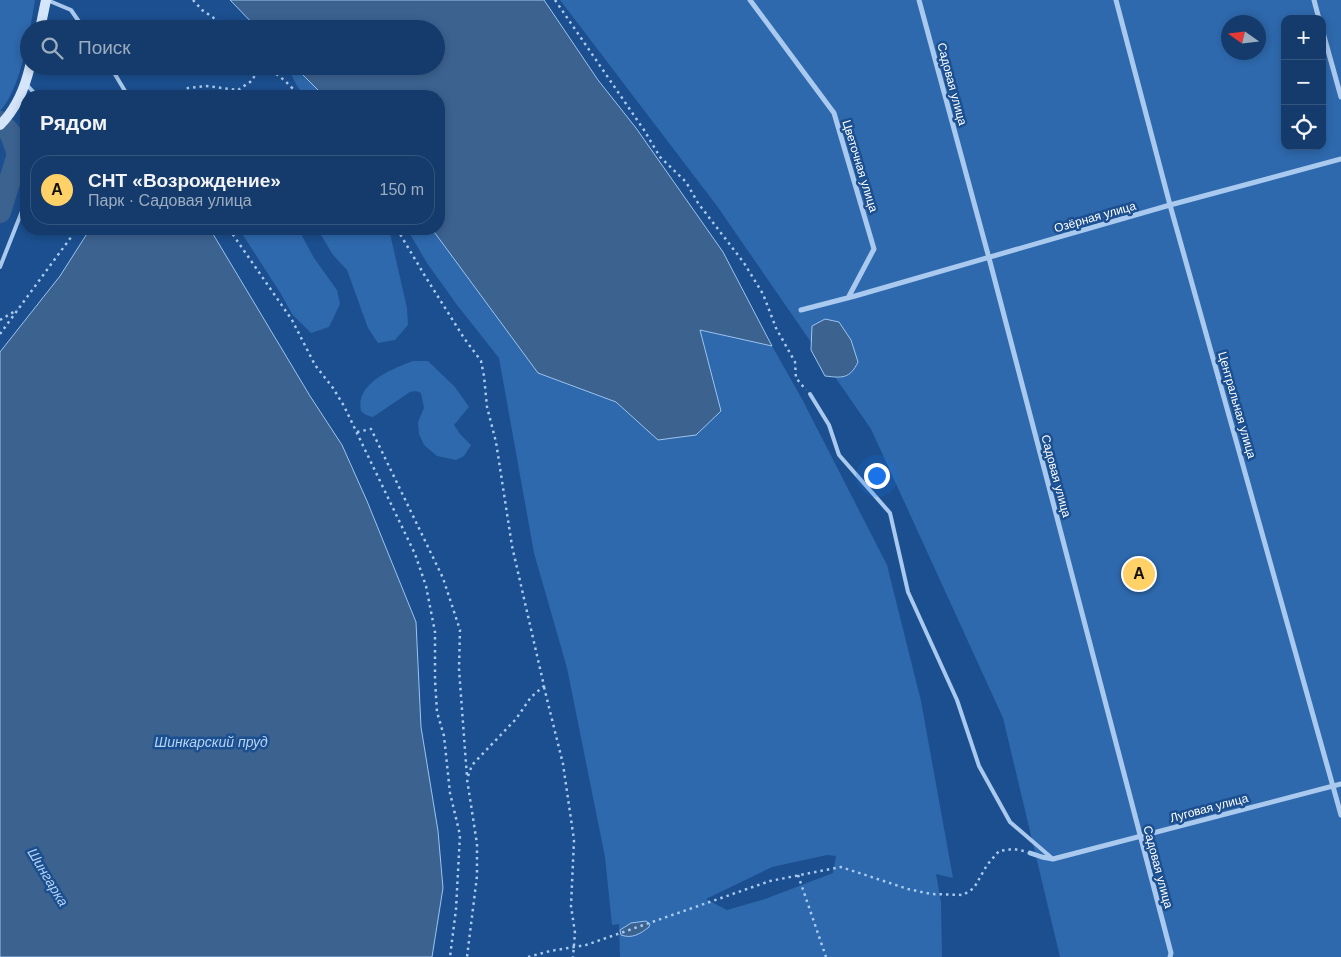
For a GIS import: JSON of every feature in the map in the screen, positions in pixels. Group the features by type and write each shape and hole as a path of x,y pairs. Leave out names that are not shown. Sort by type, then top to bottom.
{"street":[{"path":"42,20 46,0"},
{"name":"Цветочная улица","path":"750,0 834,113 874,250 848,298"},
{"name":"Садовая улица","path":"919,0 989,258 1171,953 1170,957"},
{"name":"Центральная улица","path":"1116,0 1170,205 1341,815"},
{"path":"1314,0 1318,15"},
{"path":"1326,43 1341,97"},
{"path":"23,90 28,75"},
{"path":"0,125 11,114 20,96"},
{"name":"Озёрная улица","path":"801,310 1170,205 1341,159"},
{"name":"Луговая улица","path":"1053,859 1341,784"},
{"path":"1030,853 1042,858 1053,859"}],"lane":[{"path":"46,0 70,10 77,20"},
{"path":"115,75 124,90"},
{"path":"26,84 32,90"},
{"path":"0,267 20,216"},
{"path":"810,394 829,425 839,454 890,513 908,592 957,700 979,766 1010,822 1053,859"}],"path":[{"path":"193,0 202,10 219,20"},
{"path":"554,0 644,130 660,157 686,182 698,203 744,262 763,294 776,328 795,362 796,378 810,394"},
{"path":"185,90 206,86 238,90 253,80 254,75"},
{"path":"277,75 294,90"},
{"path":"0,334 73,235"},
{"path":"233,235 292,320 315,365 333,388 357,432 415,554 426,586 435,632 437,712 444,736 450,793 460,835 456,908 450,957"},
{"path":"400,235 424,276 481,361 487,407 496,442 511,537 563,764 574,840 572,906 575,933 573,957"},
{"path":"0,320 18,309"},
{"path":"357,432 371,429 443,578 460,630 459,669 467,779 477,844 477,876 467,957"},
{"path":"467,779 472,765 516,718 531,697 544,686"},
{"path":"528,957 586,945 770,882 840,866 915,891 931,894 963,894 974,888 999,851 1014,849 1030,853"},
{"path":"798,876 826,957"}],"shaded area":[{"path":"0,0 35,0 31,20 20,20 20,71 14,89 0,111"},
{"path":"560,0 1341,0 1341,957 1060,957 1003,718 871,429 717,206"},
{"path":"292,75 303,75 318,90 300,90"},
{"path":"243,235 302,235 314,258 337,290 340,304 329,327 311,333 292,314"},
{"path":"321,235 390,235 407,308 408,325 395,340 378,343 368,328 347,270 333,255"},
{"path":"411,235 436,235 538,373 616,402 658,440 700,330 772,346 802,399 887,565 921,701 953,878 936,874 941,902 942,957 620,957 619,924 612,925 605,857 567,668 534,553 499,358 427,263","holes":["827,855 836,856 833,873 765,899 727,910 706,899 772,867"]},
{"path":"413,361 428,361 455,387 469,407 454,425 471,445 464,456 456,460 437,456 424,445 419,434 418,422 424,408 421,393 416,391 410,392 373,417 361,411 361,401 369,385 395,368"}],"water":[{"path":"230,0 544,0 598,80 636,128 723,252 772,346 700,330 721,411 696,435 658,440 616,402 538,373 436,235 445,235 445,90 318,90 303,75 445,75 445,20 249,20"},
{"name":"Шинкарский пруд","path":"86,235 214,235 310,396 342,445 416,622 421,727 438,831 443,888 432,957 0,957 0,352 60,276"},
{"path":"825,319 839,322 851,340 858,362 852,372 845,376 825,376 811,350 812,326"},
{"path":"646,921 650,924 649,927 639,934 632,936 621,935 620,930 631,923"}],"waterway":[{"path":"0,122 11,134 18,154 0,212"}],"place":[{"name":"СНТ «Возрождение»","path":"1139,574"}],"water label":[{"name":"Шингарка","path":"48,877"}]}
